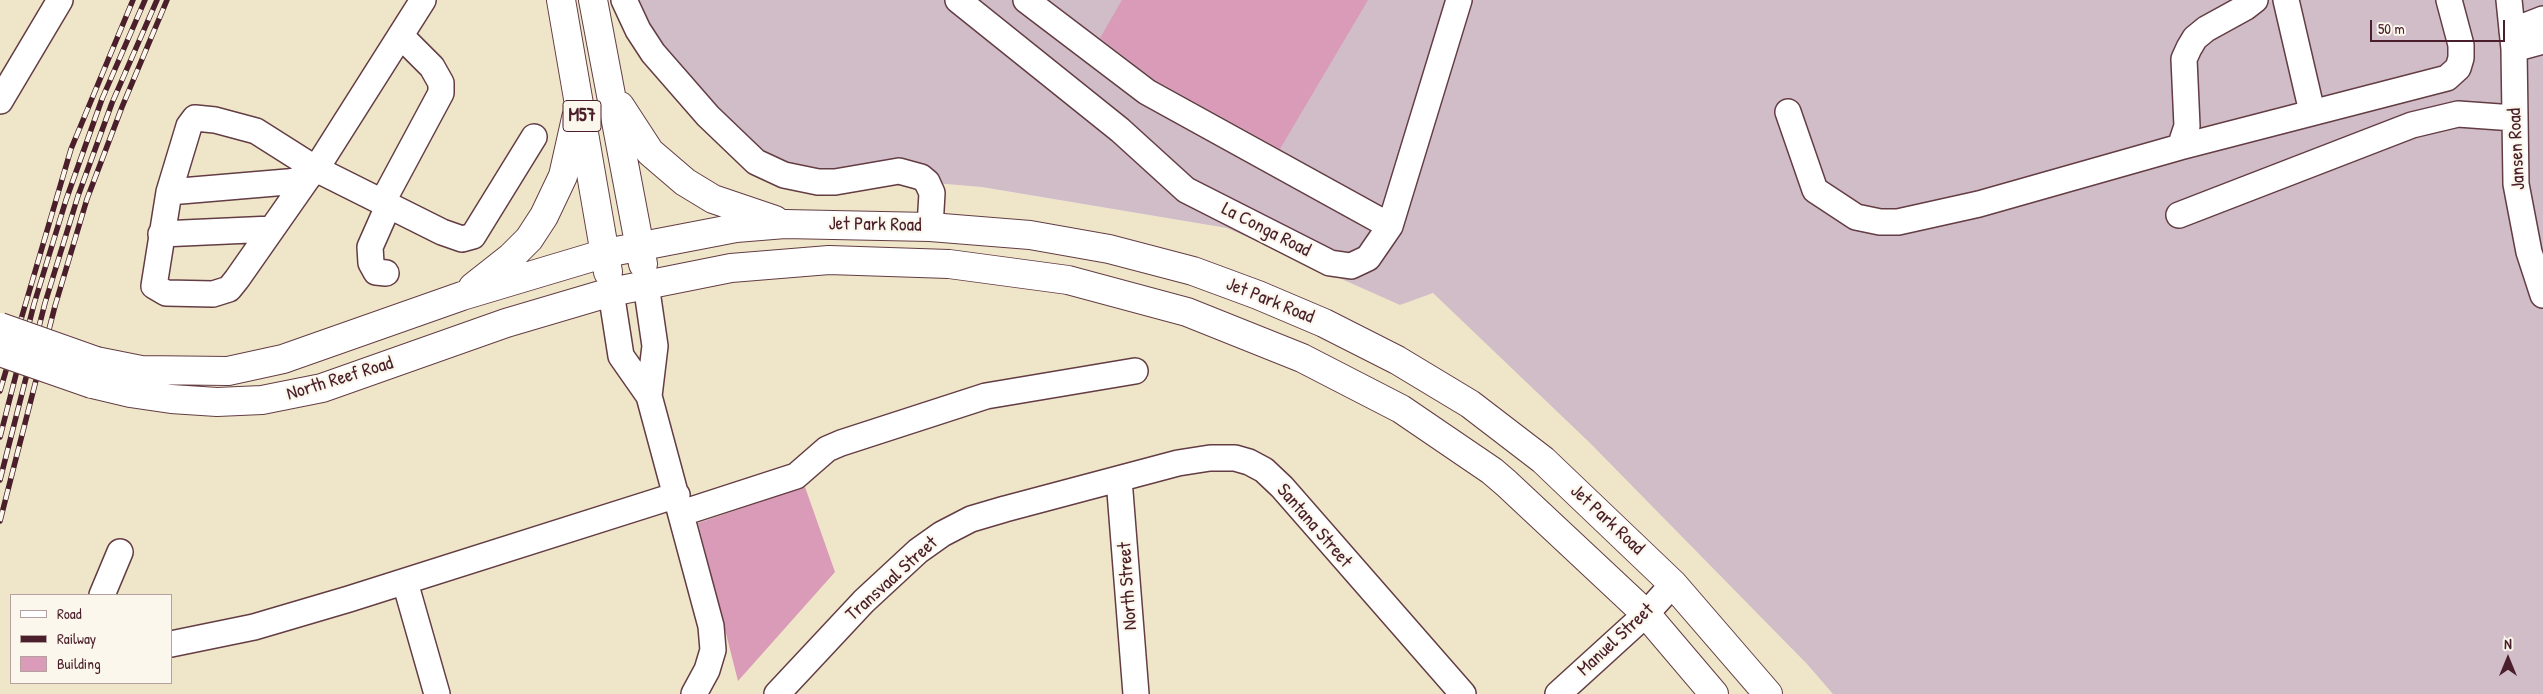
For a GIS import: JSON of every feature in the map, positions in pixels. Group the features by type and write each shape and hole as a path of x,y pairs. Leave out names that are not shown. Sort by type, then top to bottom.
{"main road":[{"name":"M57","path":"561,0 606,253 611,292"},
{"name":"M57","path":"593,0 646,284"},
{"path":"612,94 650,152 685,182 713,199 785,224"},
{"path":"462,296 511,257 529,238 544,216 563,176 574,134 578,98"},
{"name":"Jet Park Road","path":"640,246 736,228 785,224 930,227 1030,235 1109,249 1193,271 1258,295 1324,323 1397,360 1470,404 1543,460 1673,584 1768,694"},
{"name":"North Reef Road","path":"0,352 94,372 141,370 228,371 283,360 462,296 606,253 640,246"},
{"name":"Jet Park Road","path":"646,284 731,268 829,260 949,264 1068,280 1187,312 1302,358 1401,409 1492,471 1646,614 1714,694"},
{"name":"North Reef Road","path":"0,327 94,372 130,393 217,402 262,400 322,388 506,322 646,284"}],"street":[{"path":"0,101 60,0"},
{"path":"423,0 331,150 311,174 228,289 213,294 166,293 154,286 169,192 189,126 195,118 214,120 256,131 311,174 386,202 442,232 462,238 473,236 534,138"},
{"path":"624,0 638,30 657,59 708,116 756,162 784,175 818,182 835,182 899,172 922,177 927,182 932,193 930,227"},
{"name":"La Conga Road","path":"958,0 1120,130 1186,190 1330,263 1351,266 1368,258 1390,226 1458,0"},
{"path":"1026,0 1147,92 1390,226"},
{"path":"2180,147 2187,126 2184,59 2186,54 2195,38 2206,29 2255,0"},
{"path":"2286,0 2312,112"},
{"path":"1788,112 1815,190 1856,217 1880,222 1911,220 1978,204 2312,112 2447,78 2458,68 2462,58 2461,45 2448,0"},
{"name":"Jansen Road","path":"2509,0 2513,40 2516,184 2529,252 2543,295"},
{"path":"2513,40 2543,19"},
{"path":"386,273 376,272 371,263 370,246 386,202 441,93 441,83 432,67 401,36"},
{"path":"2513,40 2543,41"},
{"path":"2179,215 2412,125 2458,114 2514,118"},
{"path":"169,192 311,174"},
{"path":"161,234 272,229"},
{"path":"646,284 655,346 649,396"},
{"path":"611,292 621,356 649,396 680,504 713,639 713,650 707,670 694,694"},
{"path":"172,644 254,627 680,504 796,476 827,449 840,443 986,396 1135,371"},
{"name":"Santana Street","path":"1119,479 1210,458 1235,458 1249,462 1264,470 1282,487 1463,694"},
{"name":"Transvaal Street","path":"777,694 864,602 918,550 942,534 971,519 1119,479"},
{"name":"North Street","path":"1119,479 1136,694"},
{"path":"102,594 120,552"},
{"path":"405,582 437,694"},
{"name":"Manuel Street","path":"1558,694 1646,614 1673,584"}],"shaded area":[{"path":"631,0 2543,0 2543,694 1833,694 1807,664 1590,443 1433,293 1400,305 1227,228 982,187 767,169 645,41"}],"building":[{"path":"1122,0 1368,0 1280,149 1155,80 1100,38"},
{"path":"805,487 835,572 738,681 698,523"}],"railway":[{"path":"0,391 71,149 133,0"},
{"path":"0,437 34,304 66,200 102,99 145,0"},
{"path":"0,480 45,303 78,196 112,103 157,0"},
{"path":"0,521 55,306 87,199 122,107 167,0"}]}
